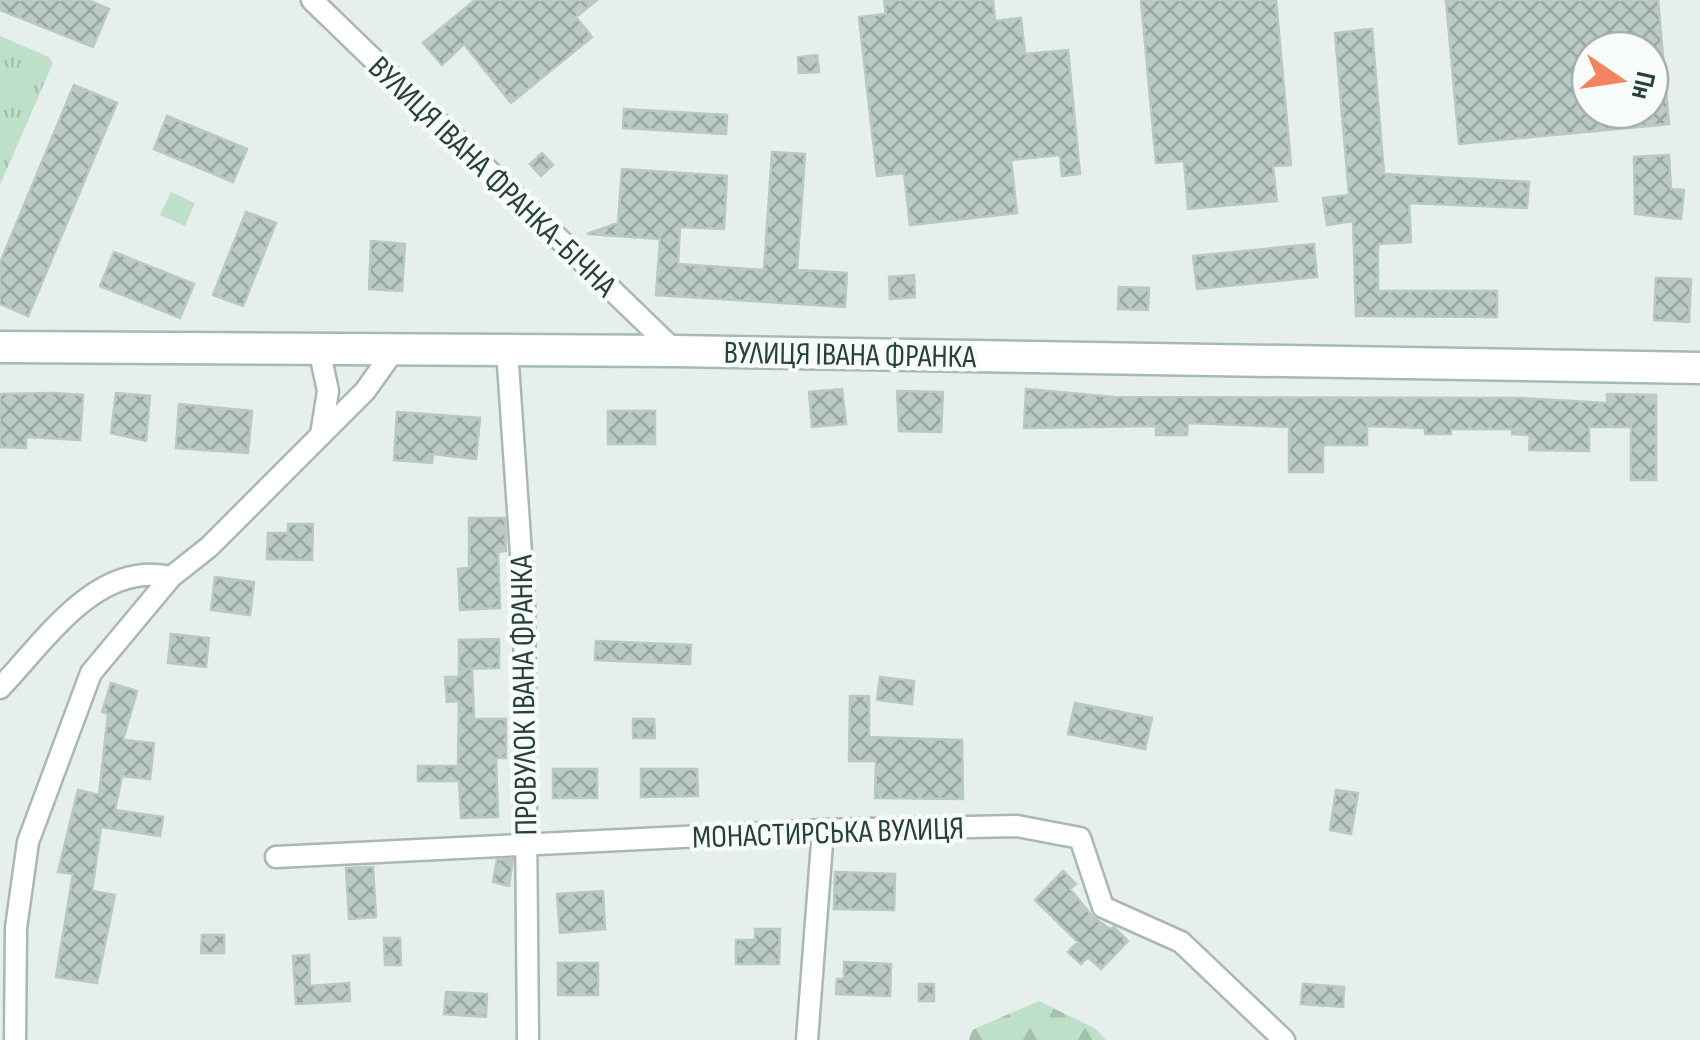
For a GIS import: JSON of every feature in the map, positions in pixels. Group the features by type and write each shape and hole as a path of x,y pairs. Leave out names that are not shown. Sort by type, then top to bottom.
{"street":[{"name":"ВУЛИЦЯ ІВАНА ФРАНКА-БІЧНА","path":"312,0 675,351"},
{"name":"ВУЛИЦЯ ІВАНА ФРАНКА","path":"0,347 675,351 1700,368"},
{"path":"318,349 328,392 320,436"},
{"path":"14,1040 16,928 28,842 91,673 171,578 209,547 365,392 395,349"},
{"name":"ПРОВУЛОК ІВАНА ФРАНКА","path":"507,350 524,597 528,1040"},
{"path":"0,688 96,589 144,571 171,578"},
{"name":"МОНАСТИРСЬКА ВУЛИЦЯ","path":"276,858 823,830 1017,826 1080,838 1103,907 1182,942 1284,1040"},
{"path":"808,1040 823,830"}],"green space":[{"path":"0,36 49,57 53,63 0,185"},
{"path":"171,192 195,203 185,226 160,215"},
{"path":"1039,1001 1096,1029 1106,1040 969,1040 972,1030"}],"building":[{"path":"0,0 88,0 109,9 93,47 0,10"},
{"path":"475,0 597,0 576,17 592,37 511,103 464,44 442,65 423,43"},
{"path":"884,0 993,0 995,21 1021,18 1025,54 1068,50 1080,174 1062,176 1060,155 1011,160 1017,213 910,225 904,173 877,176 859,17 886,14"},
{"path":"1141,0 1276,0 1291,165 1273,166 1277,201 1188,209 1184,161 1156,163"},
{"path":"1446,0 1658,0 1661,30 1570,30 1570,130 1606,130 1459,144"},
{"path":"1372,29 1384,174 1529,182 1527,208 1409,203 1411,242 1378,244 1378,291 1497,291 1497,317 1356,316 1353,221 1327,225 1323,198 1349,195 1335,33"},
{"path":"817,55 819,72 799,73 798,57"},
{"path":"74,85 117,103 28,316 0,304 0,263"},
{"path":"624,109 727,115 726,134 623,128"},
{"path":"167,116 247,149 233,182 154,149"},
{"path":"772,152 805,154 797,270 847,273 845,307 656,295 660,239 587,234 618,223 622,169 727,176 724,229 680,227 678,264 764,270"},
{"path":"542,153 553,165 541,176 530,164"},
{"path":"1669,155 1671,189 1684,190 1681,219 1635,214 1634,157"},
{"path":"246,212 276,223 243,306 213,295"},
{"path":"371,241 405,244 402,291 369,289"},
{"path":"1314,244 1317,277 1197,289 1193,256"},
{"path":"114,252 194,284 180,318 100,286"},
{"path":"914,275 915,297 890,299 889,277"},
{"path":"1656,278 1691,279 1689,322 1654,320"},
{"path":"1119,287 1149,288 1148,310 1118,309"},
{"path":"842,389 846,424 812,427 809,392"},
{"path":"1026,389 1114,397 1519,398 1607,403 1607,394 1656,395 1656,480 1631,480 1631,427 1589,427 1589,451 1529,450 1530,435 1512,434 1512,429 1451,429 1451,434 1425,434 1425,428 1367,426 1367,445 1323,445 1323,472 1289,472 1289,427 1188,423 1187,435 1156,435 1156,426 1024,428"},
{"path":"897,391 943,392 941,432 899,431"},
{"path":"116,393 150,396 146,441 111,433"},
{"path":"0,394 83,395 80,440 26,437 26,448 0,447"},
{"path":"179,404 252,411 248,453 176,448"},
{"path":"608,411 655,411 655,444 608,444"},
{"path":"397,412 480,418 476,459 433,454 432,463 394,460"},
{"path":"469,518 505,518 506,551 498,552 500,608 460,610 458,569 469,568"},
{"path":"288,524 313,524 312,560 267,559 268,533 288,533"},
{"path":"215,577 254,582 250,615 211,610"},
{"path":"171,634 209,638 206,667 168,663"},
{"path":"499,639 499,668 459,669 459,640"},
{"path":"596,641 691,645 690,664 595,660"},
{"path":"459,669 472,669 474,719 506,719 506,758 496,758 498,817 461,818 459,781 418,781 418,766 458,766 459,701 447,702 445,677 459,677"},
{"path":"880,677 914,681 912,704 877,700"},
{"path":"111,683 137,691 123,740 154,743 150,779 122,776 115,810 163,817 160,836 101,827 92,891 115,895 97,983 56,977 73,874 58,872 78,790 99,795 108,714 102,712"},
{"path":"850,696 869,696 869,737 962,740 963,799 875,798 876,761 849,761"},
{"path":"1075,703 1152,718 1145,749 1068,734"},
{"path":"633,719 654,719 655,738 633,738"},
{"path":"553,769 597,769 597,798 553,798"},
{"path":"641,769 697,769 698,796 641,797"},
{"path":"1336,790 1358,793 1351,834 1330,830"},
{"path":"513,859 509,886 493,882 497,860"},
{"path":"373,867 376,917 349,919 346,868"},
{"path":"1063,871 1076,884 1070,889 1093,917 1110,929 1114,927 1128,941 1101,969 1088,957 1081,964 1068,952 1078,942 1035,900"},
{"path":"835,872 895,874 894,910 834,909"},
{"path":"603,891 605,929 560,933 557,894"},
{"path":"755,929 780,929 779,964 736,964 736,940 755,940"},
{"path":"202,935 224,935 224,953 201,953"},
{"path":"384,938 400,938 401,965 385,965"},
{"path":"309,955 310,986 349,983 350,1001 296,1004 293,956"},
{"path":"844,962 891,964 890,996 836,994 837,979 844,979"},
{"path":"558,963 598,963 598,995 558,995"},
{"path":"919,984 934,984 934,1001 919,1001"},
{"path":"1303,984 1344,987 1343,1007 1301,1004"},
{"path":"446,992 487,994 486,1017 444,1014"}]}
